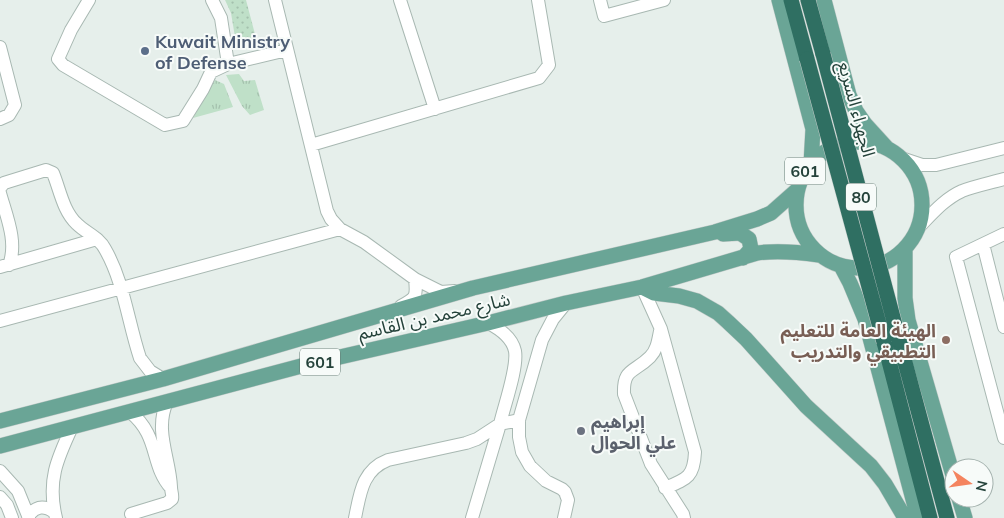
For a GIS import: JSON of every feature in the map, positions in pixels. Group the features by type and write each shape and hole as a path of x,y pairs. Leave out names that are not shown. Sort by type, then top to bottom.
{"highway":[{"name":"الجهراء السريع","path":"791,0 930,518"},
{"name":"الجهراء السريع","path":"808,0 947,518"}],"main road":[{"path":"779,0 813,129 811,164"},
{"name":"الجهراء السريع","path":"824,0 849,95 856,111 887,148"},
{"name":"601","path":"864,142 887,148 901,158 915,175 920,191 922,208 917,229 905,249 896,257 876,267 852,269 830,262 810,247 799,226 796,208 797,190 802,176 811,164 830,149 846,143 864,142"},
{"name":"شارع محمد بن القاسم","path":"0,421 163,379 310,334 390,313 462,290 715,232 771,213 797,190"},
{"path":"715,232 726,235 740,233 747,236 752,246 744,258"},
{"path":"905,249 905,298 908,320 948,458"},
{"name":"شارع محمد بن القاسم","path":"0,446 305,365 566,303 642,287 770,251 819,255"},
{"path":"841,266 865,319 916,511"},
{"path":"642,287 654,293 679,296 697,301 718,313 746,339 806,406 871,466 885,484 905,518"}],"street":[{"path":"89,0 71,30 58,60 63,65 165,125 183,121 211,72 228,64 287,50"},
{"path":"212,0 221,18 228,64"},
{"path":"274,0 327,211 331,220 340,229 364,242 415,280 441,292 462,290"},
{"path":"400,0 435,108"},
{"path":"311,145 538,78 546,72 549,65 538,0"},
{"path":"600,0 604,16 664,0"},
{"path":"0,47 15,105 9,114 0,119"},
{"path":"901,158 922,165 936,165 1004,148"},
{"path":"0,188 4,183 46,170 51,171 68,214 104,246 113,263 140,358 150,370 163,379"},
{"path":"917,229 952,197 963,191 1004,179"},
{"path":"0,193 13,245 5,266"},
{"path":"0,321 340,229"},
{"path":"1004,234 956,257 1004,438"},
{"path":"5,266 97,239"},
{"path":"983,244 1004,327"},
{"path":"390,313 414,299 417,292 415,280"},
{"path":"642,287 661,329 695,452 694,466 689,477 665,488"},
{"path":"564,518 568,500 565,492 539,476 530,466 522,452 519,437 519,420 542,340 553,319 566,303"},
{"path":"472,518 500,424 515,364 515,350 506,335 499,328 488,323"},
{"path":"661,329 656,348 650,357 629,373 624,382 624,394 651,464 684,518"},
{"path":"131,514 170,502 173,496 171,475 161,428 163,410 167,402"},
{"path":"130,412 138,417 148,432 162,474 171,488"},
{"path":"355,518 363,482 376,466 388,460 466,443 477,439 500,424 519,420"},
{"path":"55,515 52,484 57,459 72,427"},
{"path":"0,471 18,491 28,517"},
{"path":"0,497 7,505 12,518"},
{"path":"28,517 33,510 40,507 48,507 55,515"}],"green space":[{"path":"225,0 246,0 256,38 236,43 231,13"},
{"path":"239,74 244,81 255,80 264,110 250,115 242,106 226,75"},
{"path":"215,80 224,84 233,107 193,118"}],"place":[{"name":"Kuwait Ministry of Defense","path":"145,51"},
{"name":"الهيئة العامة للتعليم التطبيقي والتدريب","path":"946,340"},
{"name":"إبراهيم علي الحوال","path":"581,431"}]}
